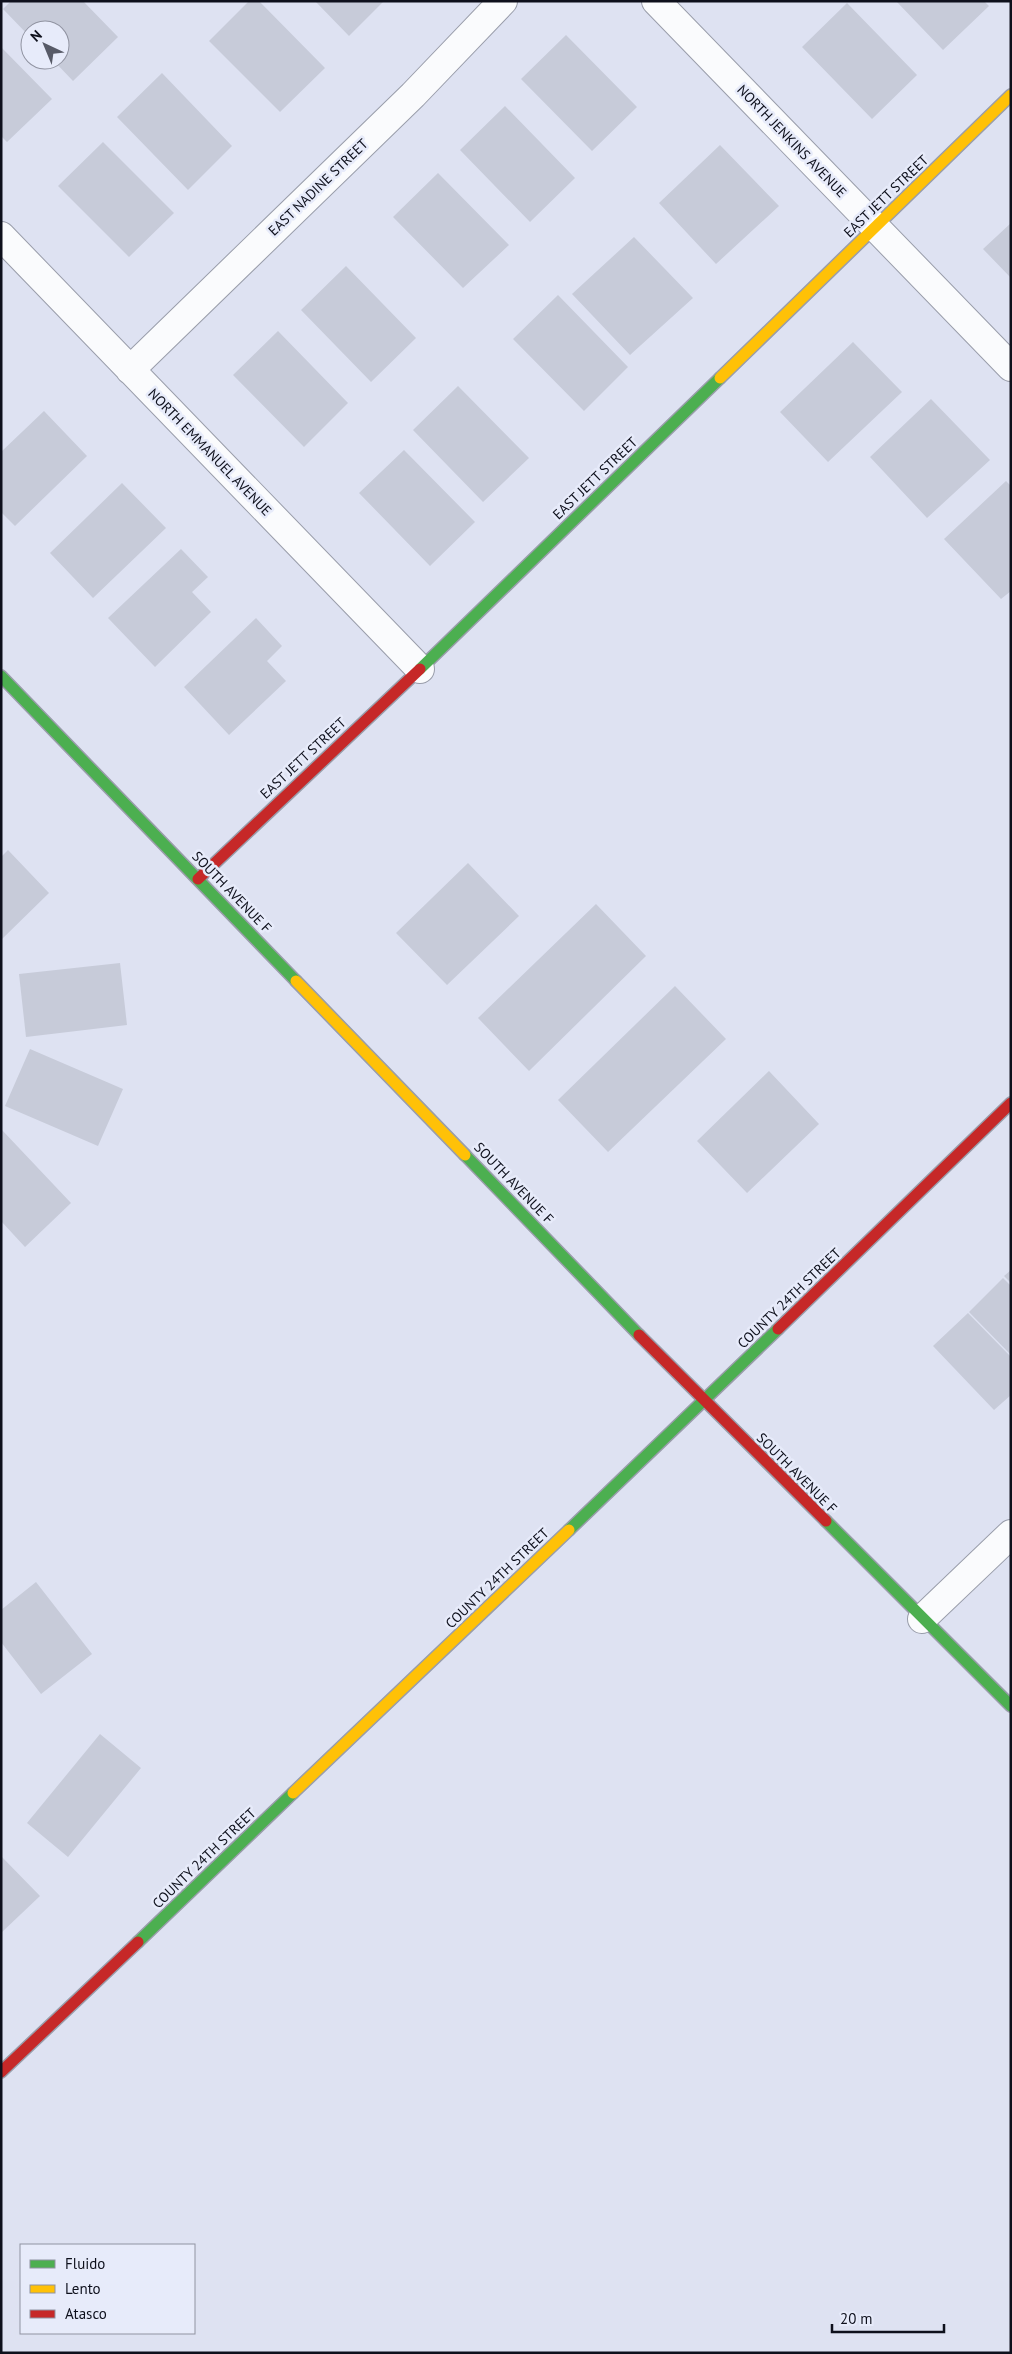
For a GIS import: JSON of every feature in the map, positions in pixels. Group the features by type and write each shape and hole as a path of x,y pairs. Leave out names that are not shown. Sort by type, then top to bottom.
{"street":[{"name":"EAST NADINE STREET","path":"130,370 413,95 503,1"},
{"name":"NORTH JENKINS AVENUE","path":"656,1 1011,367"},
{"name":"EAST JETT STREET","path":"198,879 420,669 1011,95"},
{"name":"NORTH EMMANUEL AVENUE","path":"1,236 420,669"},
{"name":"SOUTH AVENUE F","path":"1,676 704,1401 1011,1706"},
{"name":"COUNTY 24TH STREET","path":"1,2072 704,1401 1011,1104"},
{"path":"922,1619 1011,1534"}],"building":[{"path":"11,1 83,1 118,37 73,81 63,70 70,70 70,20 20,20 20,27 3,9"},
{"path":"249,1 259,1 325,68 280,112 209,41"},
{"path":"315,1 384,1 349,36"},
{"path":"896,1 984,1 989,6 943,50"},
{"path":"847,3 917,75 872,119 802,47"},
{"path":"566,35 637,107 592,151 521,79"},
{"path":"1,47 20,66 20,70 24,70 52,99 7,142 1,136"},
{"path":"162,73 232,146 188,190 117,117"},
{"path":"505,106 575,178 530,222 460,150"},
{"path":"103,142 174,213 129,257 58,186"},
{"path":"720,145 779,206 716,264 659,203"},
{"path":"438,173 509,245 463,288 393,217"},
{"path":"1011,223 1011,278 983,249"},
{"path":"634,237 693,298 630,355 572,294"},
{"path":"346,266 416,338 371,382 301,310"},
{"path":"558,295 628,367 584,411 513,339"},
{"path":"278,331 348,403 304,447 233,375"},
{"path":"853,342 902,392 828,462 780,412"},
{"path":"458,386 529,458 483,502 413,430"},
{"path":"931,399 990,460 927,518 870,457"},
{"path":"44,411 87,456 15,526 1,512 1,452"},
{"path":"404,450 475,522 430,566 359,493"},
{"path":"1006,481 1011,486 1011,591 1001,599 944,539"},
{"path":"122,483 166,528 93,598 50,553"},
{"path":"181,549 208,577 192,592 211,612 155,667 108,618"},
{"path":"256,618 282,646 267,661 286,681 229,735 184,687"},
{"path":"8,850 49,893 1,940 1,857"},
{"path":"468,863 519,916 447,985 396,933"},
{"path":"596,904 646,956 529,1071 478,1018"},
{"path":"120,963 127,1025 26,1037 19,974"},
{"path":"675,986 726,1039 608,1152 558,1100"},
{"path":"30,1049 123,1089 98,1146 5,1106"},
{"path":"769,1071 819,1124 747,1193 697,1141"},
{"path":"2,1130 71,1203 25,1247 1,1221"},
{"path":"1011,1270 1011,1283 1004,1276"},
{"path":"1003,1278 1011,1286 1011,1355 969,1312"},
{"path":"968,1313 1011,1357 1011,1395 994,1410 933,1346"},
{"path":"36,1582 92,1654 41,1694 1,1642 1,1610"},
{"path":"100,1734 141,1768 68,1857 27,1823"},
{"path":"1,1856 40,1896 1,1933"}],"traffic: fast":[{"path":"420,669 720,378"},
{"path":"1,676 296,981"},
{"path":"465,1155 639,1335"},
{"path":"569,1530 778,1329"},
{"path":"826,1521 1011,1706"},
{"path":"138,1942 293,1793"}],"traffic: slow":[{"path":"720,378 1011,95"},
{"path":"296,981 465,1155"},
{"path":"293,1793 569,1530"}],"traffic: jam":[{"path":"198,879 420,669"},
{"path":"778,1329 1011,1103"},
{"path":"639,1335 826,1521"},
{"path":"1,2072 138,1942"}]}
